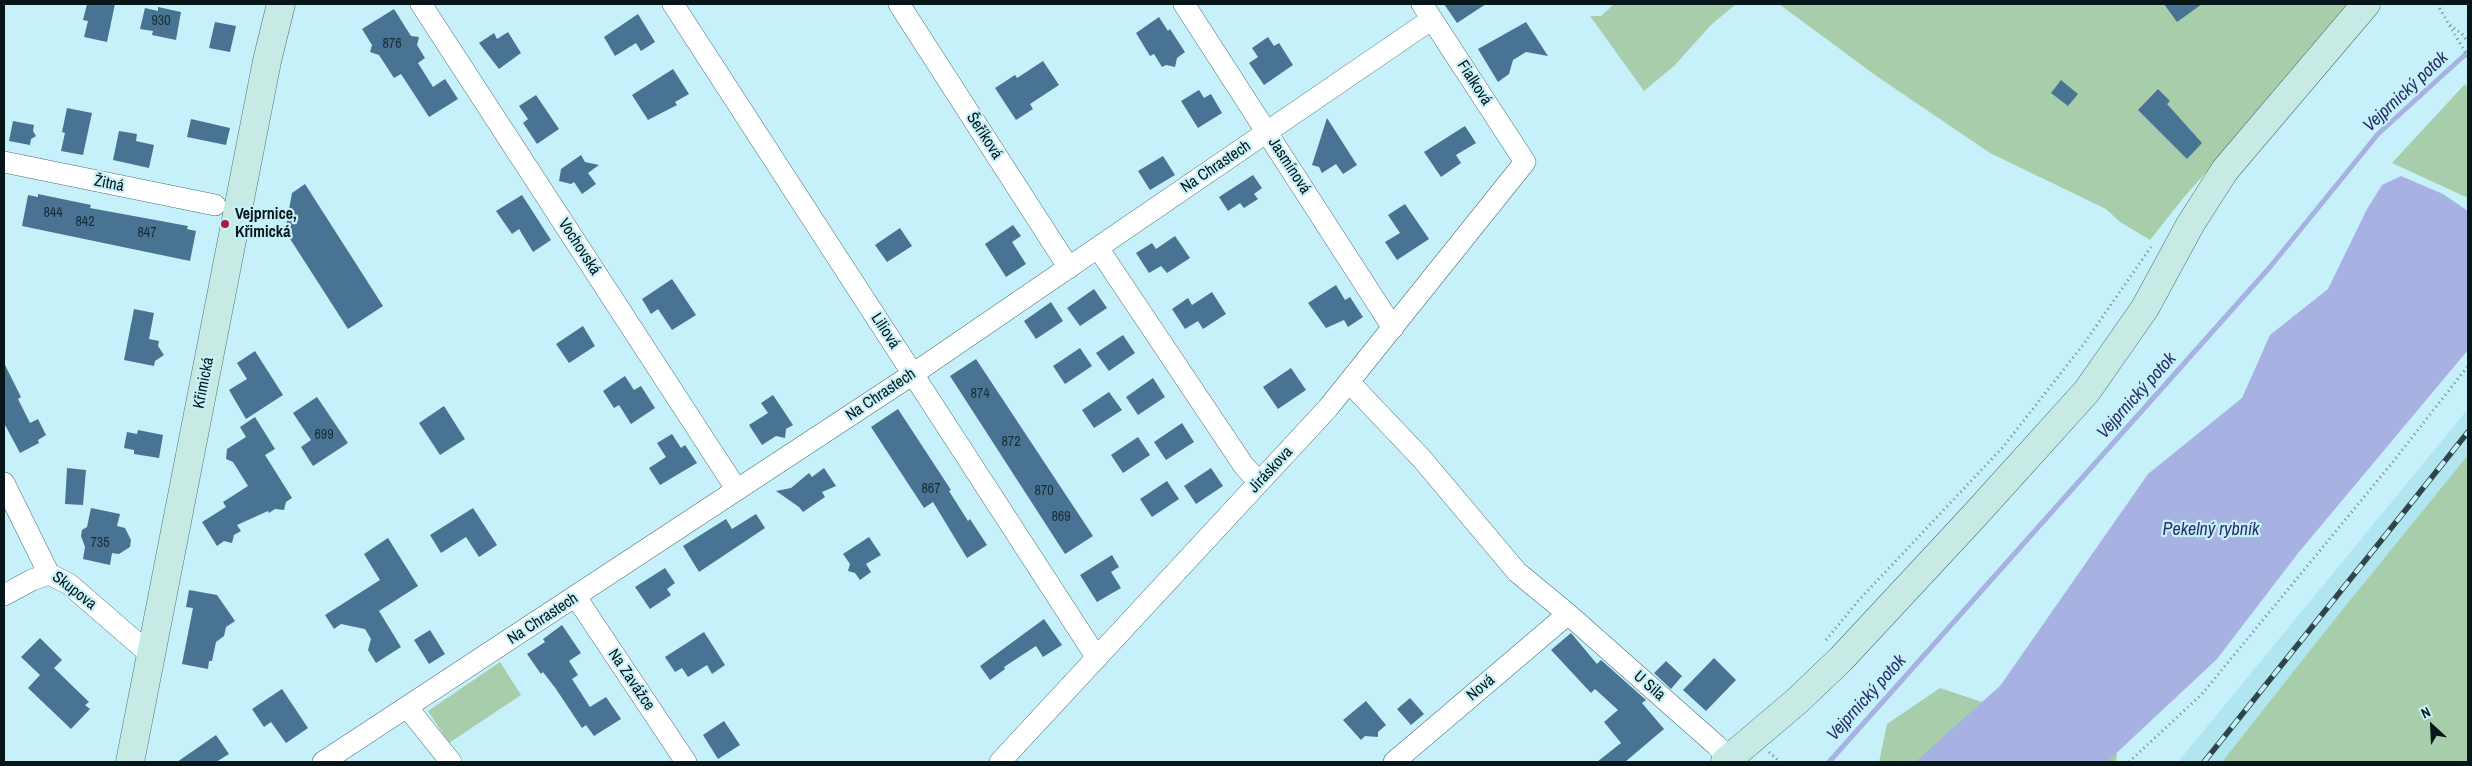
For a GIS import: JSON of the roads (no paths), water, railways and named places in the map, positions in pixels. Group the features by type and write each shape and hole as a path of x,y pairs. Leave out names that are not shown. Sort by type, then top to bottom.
{"main road":[{"name":"Křimická","path":"130,762 278,4"},
{"path":"1727,761 1797,701 1841,658 2087,391 2145,308 2190,225 2225,170 2366,4"}],"street":[{"name":"Vochovská","path":"421,4 737,490"},
{"name":"Liliová","path":"673,4 1096,658"},
{"name":"Šeříková","path":"899,4 1069,268"},
{"name":"Jasmínová","path":"1184,4 1393,328"},
{"name":"Na Chrastech","path":"323,762 913,374 1268,132 1427,12"},
{"name":"Fialková","path":"1427,12 1525,162"},
{"name":"Žitná","path":"4,162 215,205"},
{"name":"Jiráskova","path":"1000,762 1328,408 1525,162"},
{"path":"1098,248 1238,458 1259,482"},
{"name":"U Sila","path":"1349,382 1422,458 1517,572 1568,614 1716,745 1727,761"},
{"name":"Skupova","path":"4,483 49,574 69,584 151,655"},
{"path":"4,595 32,580 49,574"},
{"name":"Na Zavážce","path":"576,597 686,762"},
{"name":"Nová","path":"1394,762 1568,614"},
{"path":"407,707 451,762"}],"water":[{"name":"Pekelný rybník","path":"2401,176 2443,194 2468,211 2468,350 2299,552 2217,659 2107,762 1915,762 2000,686 2148,474 2242,398 2270,335 2328,289 2367,209 2382,185"}],"waterway":[{"name":"Vejprnický potok","path":"1829,762 2270,267 2378,134 2468,52"}],"railway":[{"path":"2204,762 2468,432"}],"place":[{"name":"Vejprnice, Křimická","path":"225,224"}]}
